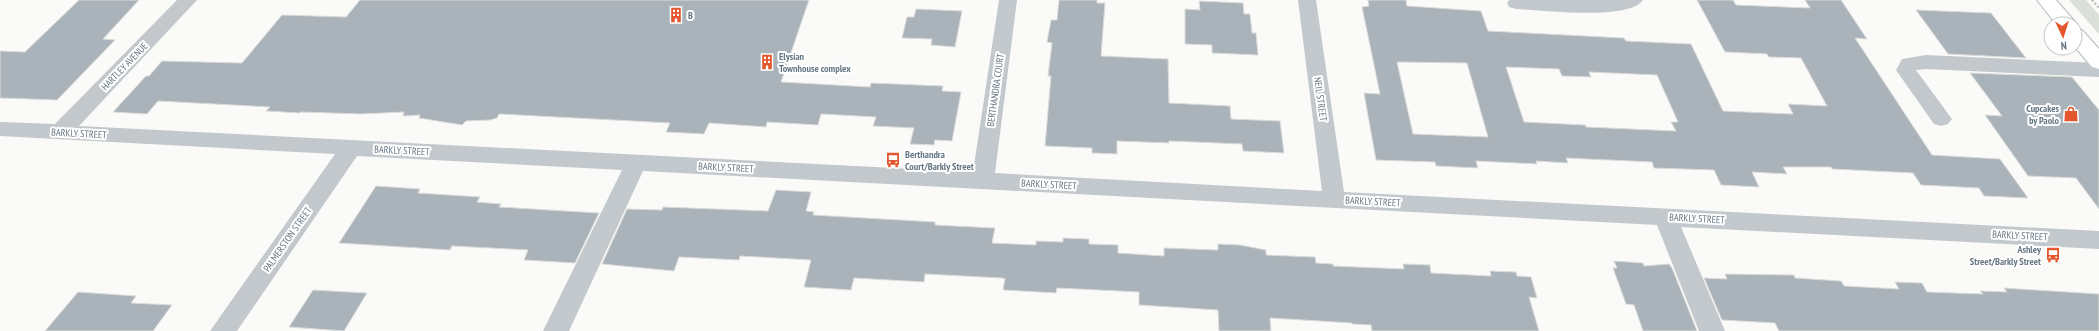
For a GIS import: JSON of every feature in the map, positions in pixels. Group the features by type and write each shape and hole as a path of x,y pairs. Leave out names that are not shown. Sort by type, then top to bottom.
{"main road":[{"path":"2046,0 2060,16"},
{"path":"2083,43 2099,62"}],"street":[{"name":"HARTLEY AVENUE","path":"60,132 188,0"},
{"name":"BERTHANDRA COURT","path":"983,181 1008,0"},
{"name":"NEIL STREET","path":"1307,0 1334,199"},
{"path":"1516,3 1612,7 1625,5 1634,0"},
{"path":"1941,119 1906,70 1909,64 1926,62 2099,70"},
{"name":"BARKLY STREET","path":"0,129 2099,240"},
{"name":"PALMERSTON STREET","path":"223,331 352,147"},
{"path":"556,331 636,163"},
{"path":"1665,216 1712,331"}],"path":[{"path":"2092,0 2099,8"}],"shaded area":[{"path":"2069,0 2086,0 2099,15 2099,34"}],"building":[{"path":"79,0 139,0 103,39 115,40 57,100 0,98 0,51 25,52"},
{"path":"360,0 809,0 781,82 870,87 871,83 943,86 942,91 961,92 952,141 935,140 934,145 910,144 914,128 873,126 876,117 821,114 818,125 767,122 766,127 709,123 704,134 666,132 670,123 499,114 497,118 490,120 466,121 462,125 419,118 420,115 403,116 404,112 361,114 300,113 266,111 270,107 158,101 147,114 113,112 162,61 242,63 282,15 346,17"},
{"path":"1059,0 1097,0 1097,3 1105,3 1101,56 1168,59 1169,103 1230,106 1231,119 1280,121 1284,153 1243,151 1242,144 1169,141 1169,143 1117,141 1117,154 1092,153 1092,148 1045,146 1051,76 1048,76 1052,43 1047,42 1051,20 1057,20"},
{"path":"1368,0 1406,0 1407,6 1481,11 1488,31 1624,38 1626,41 1691,44 1723,111 1793,114 1788,104 1827,106 1801,58 1769,57 1767,54 1725,52 1697,0 1733,0 1736,5 1810,8 1805,0 1841,0 1867,39 1855,38 1932,155 2000,159 2028,198 1984,196 1979,188 1921,185 1913,173 1832,169 1831,167 1783,167 1787,174 1752,172 1759,187 1721,185 1714,170 1654,168 1652,162 1566,158 1568,163 1536,161 1537,164 1476,161 1478,168 1436,166 1435,162 1376,160 1364,93 1380,94 1362,7 1369,6","holes":["1397,62 1467,63 1488,137 1413,134","1506,67 1559,69 1562,76 1591,77 1589,72 1657,75 1678,122 1671,122 1676,131 1586,127 1585,125 1524,122"]},
{"path":"1199,1 1243,3 1244,14 1250,14 1252,33 1256,33 1258,55 1212,53 1212,45 1185,44 1185,9 1200,10"},
{"path":"916,9 962,11 955,47 931,45 932,39 902,38 907,17 914,17"},
{"path":"1916,10 1991,13 2026,58 1948,54"},
{"path":"1970,73 2072,77 2099,110 2099,209 2076,178 2028,176 1985,115 2002,116"},
{"path":"376,186 420,189 418,193 480,197 477,202 501,204 499,207 599,213 575,263 524,260 528,250 452,246 450,250 339,243"},
{"path":"776,190 811,192 806,211 814,212 813,215 935,222 935,225 995,228 992,243 1036,245 1036,241 1063,242 1063,238 1089,239 1089,244 1118,245 1118,253 1164,256 1164,248 1218,250 1218,244 1240,245 1266,250 1266,255 1315,257 1316,263 1333,264 1333,266 1404,269 1403,264 1430,265 1431,273 1491,276 1490,271 1516,272 1517,276 1531,277 1537,298 1529,297 1539,331 1372,331 1371,325 1270,318 1271,331 1219,331 1218,310 1139,305 1139,292 1057,288 1056,293 1003,290 1005,279 1002,278 925,274 924,282 854,278 851,290 804,287 811,260 740,256 739,260 679,257 674,271 602,264 627,209 662,210 663,207 768,211"},
{"path":"1614,261 1643,263 1644,266 1669,264 1672,268 1697,331 1643,331 1634,305 1626,304 1613,268 1617,268"},
{"path":"1725,274 1794,275 1795,278 1841,281 1844,286 1899,289 1895,282 1922,283 1927,292 1983,294 1980,291 2007,292 2004,288 2099,294 2099,331 1779,331 1775,323 1722,320 1704,278 1727,279"},
{"path":"313,290 367,293 344,331 289,327"},
{"path":"78,292 136,296 131,303 172,305 153,331 45,331"}],"place":[{"name":"B","path":"676,15"},
{"name":"Elysian Townhouse complex","path":"767,62"},
{"name":"Cupcakes by Paolo","path":"2071,114"},
{"name":"Berthandra Court/Barkly Street","path":"893,160"},
{"name":"Ashley Street/Barkly Street","path":"2053,255"}]}
